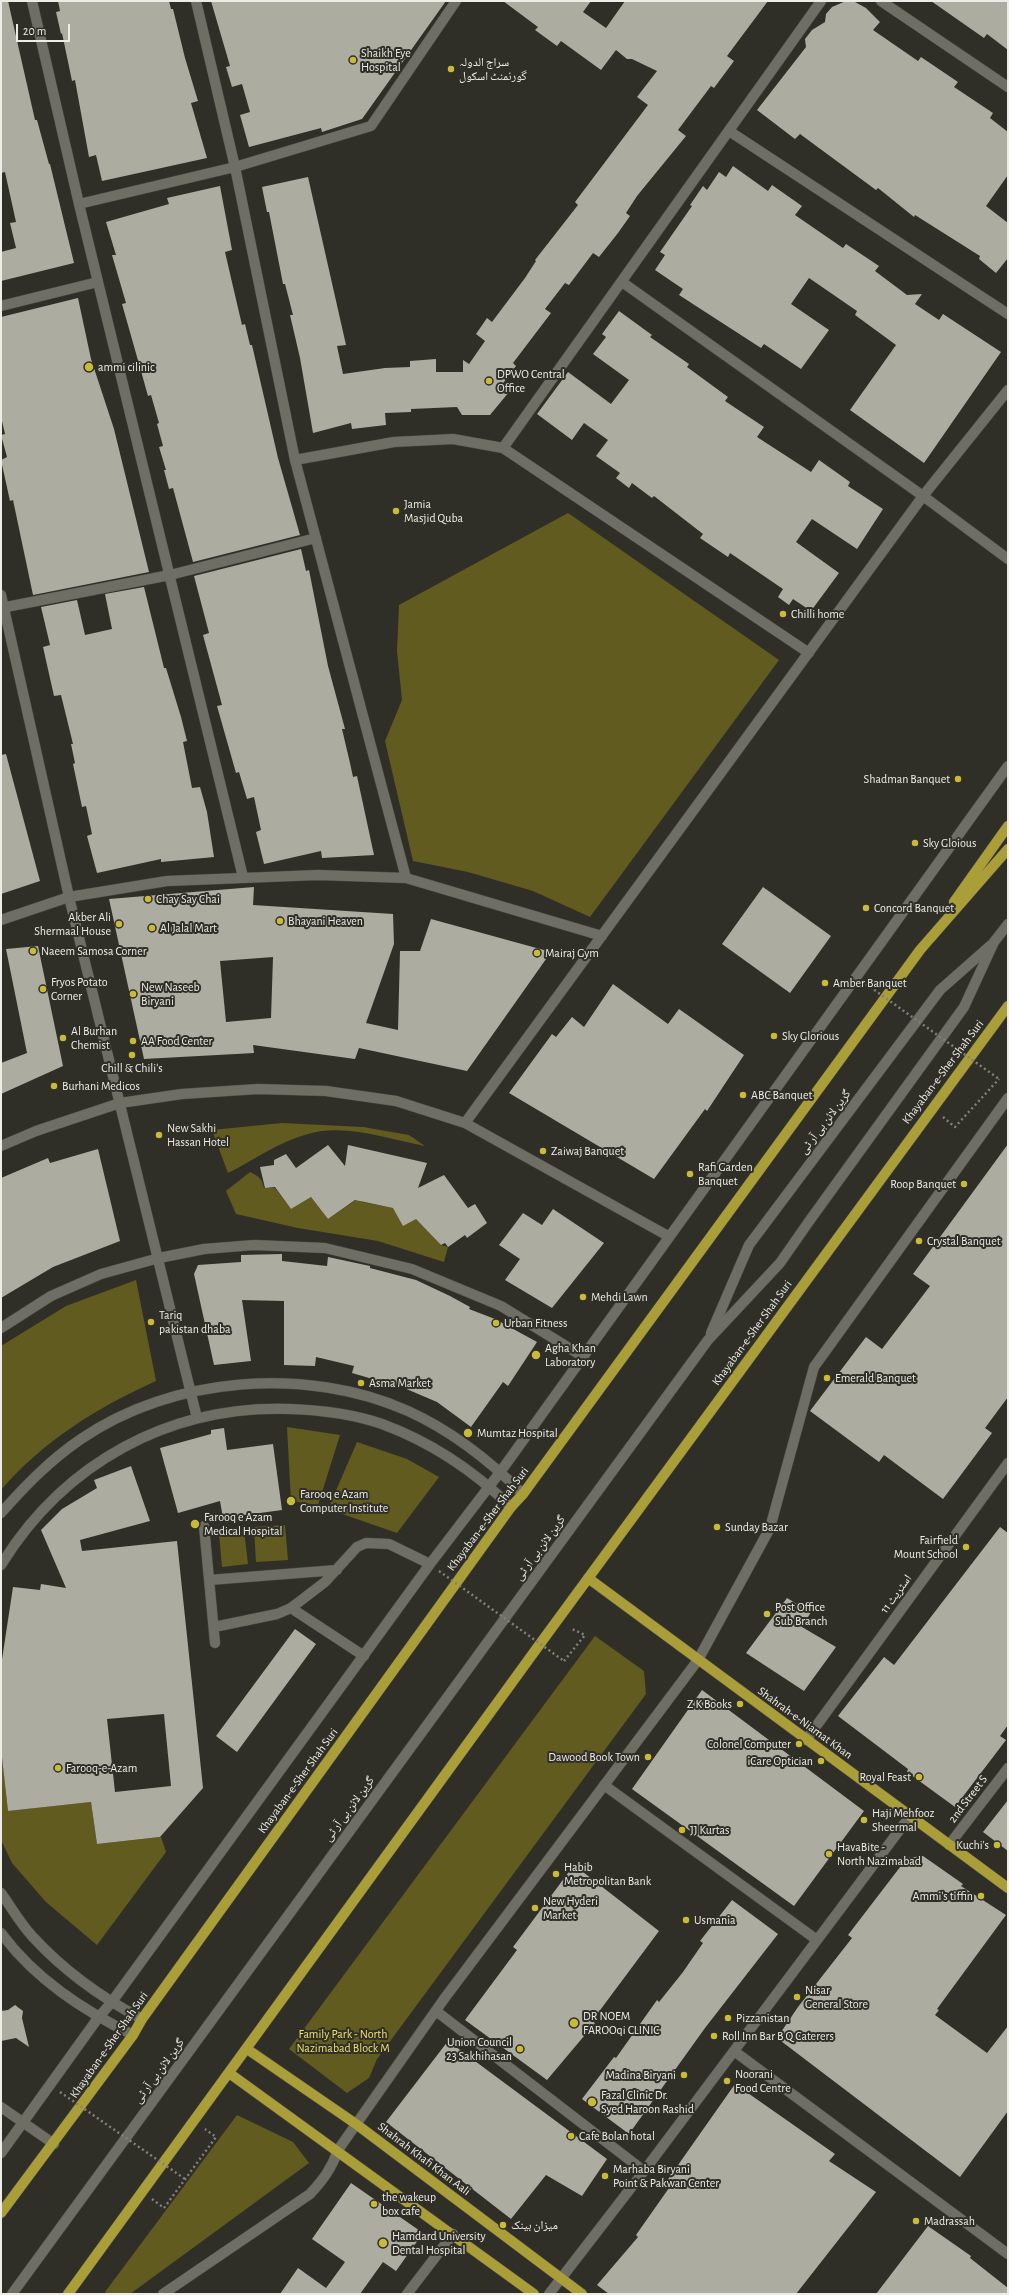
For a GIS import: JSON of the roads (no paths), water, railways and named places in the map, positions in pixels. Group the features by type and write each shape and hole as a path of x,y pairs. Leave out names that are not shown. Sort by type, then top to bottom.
{"main road":[{"path":"920,950 1008,826"},
{"name":"Khayaban-e-Sher Shah Suri","path":"1,2214 133,2035 142,2019 511,1507 523,1494 635,1338 920,950 1008,849"},
{"name":"Khayaban-e-Sher Shah Suri","path":"68,2294 588,1578 1007,1007"},
{"name":"Shahrah-e-Niamat Khan","path":"588,1578 1008,1888"},
{"name":"Shahrah Khafi Khan Aali","path":"247,2049 356,2124 582,2294"},
{"path":"229,2073 338,2150 534,2294"}],"street":[{"path":"32,1 79,204 243,877"},
{"path":"196,1 235,167 295,460 406,878"},
{"path":"79,204 235,167 371,126 456,1"},
{"path":"503,448 821,1"},
{"path":"881,1 1008,87"},
{"path":"729,131 1008,314"},
{"path":"1,306 98,282"},
{"path":"622,282 923,496 1008,559"},
{"path":"466,1123 923,496 1008,390"},
{"path":"295,460 394,442 453,439 503,448 809,653"},
{"path":"2,608 170,575 316,538"},
{"path":"1,595 2,608 69,897 197,1418"},
{"path":"1,2153 430,1564 501,1471 668,1236 1008,766"},
{"path":"1,920 69,897 167,881 318,875 406,878 602,936"},
{"name":"گرین لائن بی آر ٹی","path":"708,1340 749,1245 940,990 994,942 1008,924"},
{"name":"گرین لائن بی آر ٹی","path":"12,2294 708,1340 780,1263 964,1007 994,942"},
{"path":"1,1146 36,1131 120,1103 182,1094 250,1089 326,1091 396,1102 466,1123 668,1236"},
{"path":"163,2294 310,2194 333,2165 338,2150 436,2011 698,1660 770,1528 814,1367 1008,1098"},
{"path":"1,1328 51,1296 101,1274 158,1258 204,1249 254,1245 325,1248 412,1269 494,1303 582,1356"},
{"path":"1,1513 35,1475 81,1438 134,1410 190,1392 245,1383 293,1384 355,1393 408,1411 457,1437 501,1471 523,1494"},
{"path":"1,1565 18,1537 55,1496 97,1462 145,1436 197,1418 258,1408 320,1410 382,1424 438,1450 489,1486 511,1507"},
{"name":"اسٹریٹ 11","path":"806,1740 1008,1463"},
{"path":"204,1526 215,1643"},
{"path":"214,1626 277,1614 291,1608 325,1582 357,1547 366,1543 378,1542 389,1544 430,1564"},
{"path":"209,1580 337,1570"},
{"path":"291,1608 364,1656"},
{"name":"2nd Street S","path":"949,1845 1008,1768"},
{"path":"604,1785 817,1940"},
{"path":"548,2294 644,2171 910,1816"},
{"path":"1,1893 31,1935 68,1972 111,2003 142,2019"},
{"path":"1,1933 11,1946 51,1986 98,2018 133,2035"},
{"path":"436,2011 644,2171"},
{"path":"734,2051 1008,2254"},
{"path":"1,2107 23,2124 54,2144"},
{"path":"408,2294 452,2234"}],"place":[{"name":"Shaikh Eye Hospital","path":"353,60"},
{"name":"سراج الدولہ گورنمنٹ اسکول","path":"451,69"},
{"name":"ammi cilinic","path":"89,367"},
{"name":"DPWO Central Office","path":"489,381"},
{"name":"Jamia Masjid Quba","path":"396,511"},
{"name":"Chilli home","path":"783,614"},
{"name":"Shadman Banquet","path":"958,779"},
{"name":"Sky Gloious","path":"915,843"},
{"name":"Chay Say Chai","path":"148,899"},
{"name":"Concord Banquet","path":"866,908"},
{"name":"Bhayani Heaven","path":"280,921"},
{"name":"Akber Ali Shermaal House","path":"119,924"},
{"name":"Al Jalal Mart","path":"152,928"},
{"name":"Naeem Samosa Corner","path":"33,951"},
{"name":"Mairaj Gym","path":"537,953"},
{"name":"Amber Banquet","path":"825,983"},
{"name":"Fryos Potato Corner","path":"43,989"},
{"name":"New Naseeb Biryani","path":"133,994"},
{"name":"Sky Glorious","path":"774,1036"},
{"name":"Al Burhan Chemist","path":"63,1038"},
{"name":"AA Food Center","path":"133,1041"},
{"name":"Chill & Chili's","path":"132,1055"},
{"name":"Burhani Medicos","path":"54,1086"},
{"name":"ABC Banquet","path":"743,1095"},
{"name":"New Sakhi Hassan Hotel","path":"159,1135"},
{"name":"Zaiwaj Banquet","path":"543,1151"},
{"name":"Rafi Garden Banquet","path":"690,1174"},
{"name":"Roop Banquet","path":"964,1184"},
{"name":"Crystal Banquet","path":"919,1241"},
{"name":"Mehdi Lawn","path":"583,1297"},
{"name":"Tariq pakistan dhaba","path":"151,1322"},
{"name":"Urban Fitness","path":"496,1323"},
{"name":"Agha Khan Laboratory","path":"536,1355"},
{"name":"Emerald Banquet","path":"827,1378"},
{"name":"Asma Market","path":"361,1383"},
{"name":"Mumtaz Hospital","path":"468,1433"},
{"name":"Farooq e Azam Computer Institute","path":"291,1501"},
{"name":"Farooq e Azam Medical Hospital","path":"195,1524"},
{"name":"Sunday Bazar","path":"717,1527"},
{"name":"Fairfield Mount School","path":"966,1547"},
{"name":"Post Office Sub Branch","path":"767,1614"},
{"name":"Z K Books","path":"740,1704"},
{"name":"Colonel Computer","path":"799,1744"},
{"name":"Dawood Book Town","path":"648,1757"},
{"name":"iCare Optician","path":"821,1761"},
{"name":"Farooq-e-Azam","path":"58,1768"},
{"name":"Royal Feast","path":"919,1777"},
{"name":"Haji Mehfooz Sheermal","path":"864,1820"},
{"name":"JJ Kurtas","path":"682,1830"},
{"name":"Kuchi’s","path":"997,1845"},
{"name":"HavaBite - North Nazimabad","path":"829,1854"},
{"name":"Habib Metropolitan Bank","path":"556,1874"},
{"name":"Ammi's tiffin","path":"981,1896"},
{"name":"New Hyderi Market","path":"535,1908"},
{"name":"Usmania","path":"686,1920"},
{"name":"Nisar General Store","path":"797,1997"},
{"name":"Pizzanistan","path":"728,2018"},
{"name":"DR NOEM FAROOqi CLINIC","path":"574,2023"},
{"name":"Roll Inn Bar B Q Caterers","path":"714,2036"},
{"name":"Union Council 23 Sakhihasan","path":"520,2049"},
{"name":"Madina Biryani","path":"684,2075"},
{"name":"Noorani Food Centre","path":"727,2081"},
{"name":"Fazal Clinic Dr. Syed Haroon Rashid","path":"592,2102"},
{"name":"Cafe Bolan hotal","path":"571,2136"},
{"name":"Marhaba Biryani Point & Pakwan Center","path":"605,2176"},
{"name":"the wakeup box cafe","path":"374,2204"},
{"name":"Madrassah","path":"916,2221"},
{"name":"میزان بینک","path":"503,2225"},
{"name":"Hamdard University Dental Hospital","path":"383,2243"}],"park label":[{"name":"Family Park - North Nazimabad Block M","path":"343,2041"}]}
